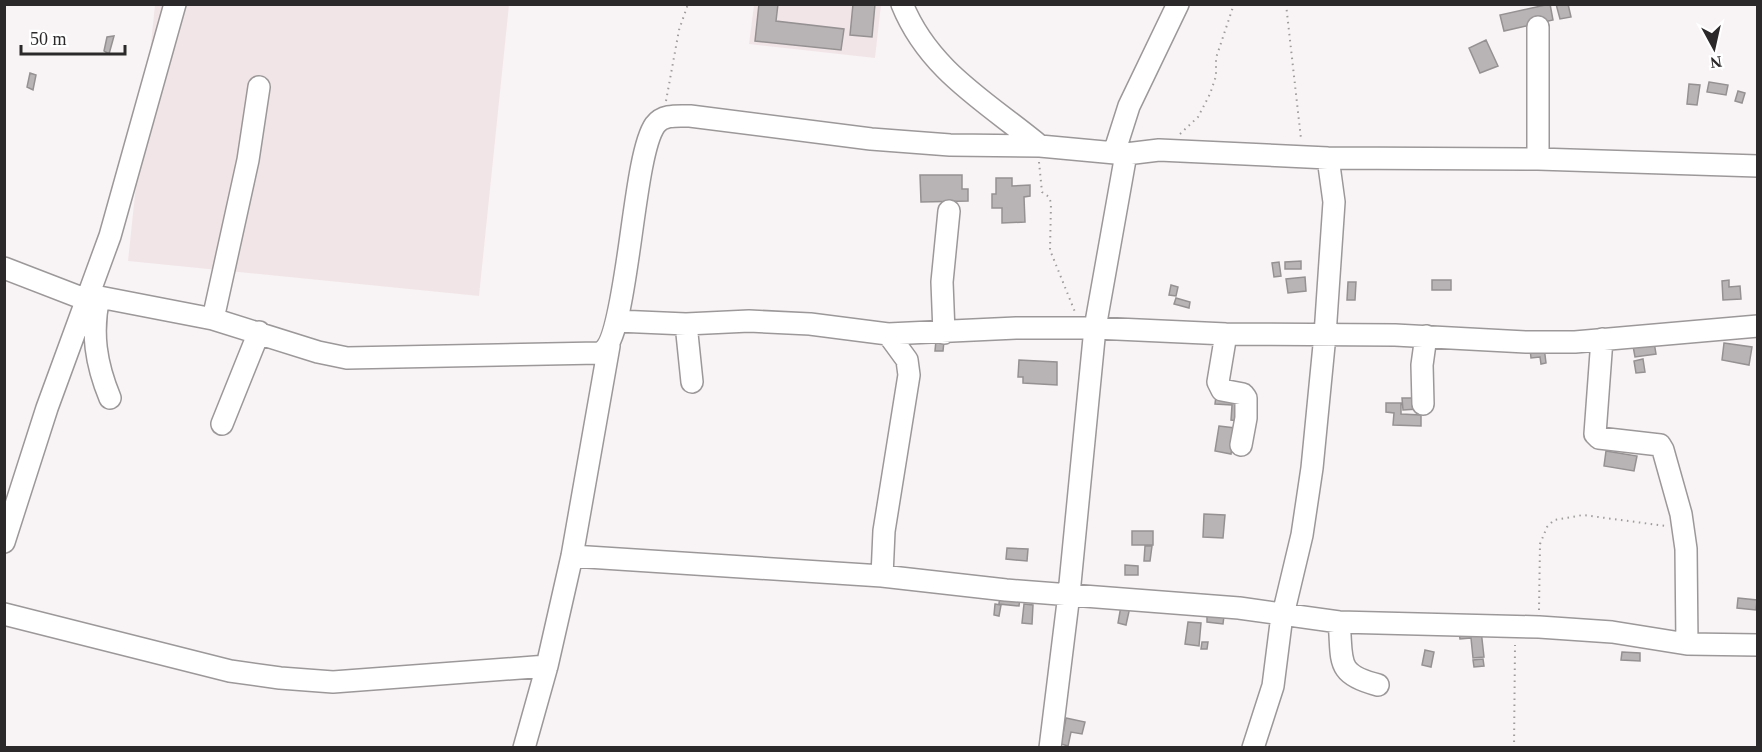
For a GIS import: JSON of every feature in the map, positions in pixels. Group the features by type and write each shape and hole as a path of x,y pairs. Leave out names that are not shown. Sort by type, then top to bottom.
{"street":[{"path":"4,542 47,408 92,297 175,4"},
{"path":"902,4 922,42 949,75 975,93 1039,146"},
{"path":"1050,747 1069,594 1088,328 1130,106 1178,4"},
{"path":"1538,27 1538,159"},
{"path":"213,319 248,160 259,87"},
{"path":"524,747 547,666 572,556 609,346 617,321 642,171 652,132 663,118 690,116 871,139 950,145 1039,146 1120,154 1159,150 1328,158 1538,159 1758,165"},
{"path":"1253,747 1273,686 1283,615 1302,535 1310,479 1325,335 1335,191 1328,158"},
{"path":"944,333 942,282 949,211"},
{"path":"4,268 92,297 213,319 318,352 368,360 599,353 609,346"},
{"path":"92,297 97,359 110,398"},
{"path":"617,321 686,324 749,321 810,324 888,334 1016,328 1088,328 1226,334 1426,336 1526,342 1602,339 1758,326"},
{"path":"686,324 692,382"},
{"path":"222,424 259,332"},
{"path":"882,576 884,531 909,375 907,360 888,334"},
{"path":"1226,334 1218,382 1222,390 1243,394 1246,398 1246,418 1241,445"},
{"path":"1423,404 1422,365 1426,336"},
{"path":"1602,339 1595,434 1599,438 1660,445 1681,514 1687,644"},
{"path":"572,556 882,576 1239,608 1339,622 1539,627 1612,632 1687,644 1758,645"},
{"path":"4,614 230,671 280,678 333,682 547,666"},
{"path":"1339,622 1340,655 1343,666 1358,679 1378,685"}],"path":[{"path":"663,118 674,49 688,4"},
{"path":"1159,150 1191,126 1204,108 1216,76 1216,58 1234,4"},
{"path":"1286,4 1303,157"},
{"path":"1039,146 1042,192 1051,201 1050,250 1088,328"},
{"path":"1539,627 1540,544 1547,527 1554,520 1572,516 1600,516 1683,531"},
{"path":"1514,627 1514,747"}],"shaded area":[{"path":"155,5 509,5 479,296 128,261"},
{"path":"754,5 881,5 875,58 749,44"}],"building":[{"path":"759,4 778,4 776,21 844,29 841,50 755,41"},
{"path":"853,4 875,4 872,37 850,35"},
{"path":"1550,4 1553,20 1504,31 1500,15"},
{"path":"1556,4 1568,4 1571,17 1560,19"},
{"path":"114,36 109,54 104,51 107,37"},
{"path":"1486,40 1498,66 1480,73 1469,48"},
{"path":"30,73 36,75 33,90 27,87"},
{"path":"1709,82 1728,85 1726,95 1707,92"},
{"path":"1689,84 1700,85 1697,105 1687,104"},
{"path":"1738,91 1745,93 1742,103 1735,101"},
{"path":"920,175 962,175 962,189 968,189 968,201 921,202"},
{"path":"996,178 1012,178 1012,186 1030,185 1030,196 1024,197 1025,222 1002,223 1002,208 992,208 992,194 996,194"},
{"path":"1301,261 1301,269 1285,269 1285,262"},
{"path":"1279,262 1281,276 1274,277 1272,263"},
{"path":"1305,277 1306,291 1288,293 1286,279"},
{"path":"1432,280 1451,280 1451,290 1432,290"},
{"path":"1729,280 1729,287 1740,286 1741,299 1723,300 1722,281"},
{"path":"1348,282 1356,282 1355,300 1347,300"},
{"path":"1171,285 1178,287 1176,296 1169,295"},
{"path":"1176,298 1190,302 1189,308 1174,304"},
{"path":"936,340 944,341 943,351 935,351"},
{"path":"1654,342 1656,354 1635,357 1633,346"},
{"path":"1724,343 1752,347 1749,365 1722,360"},
{"path":"1544,347 1546,363 1541,364 1540,357 1531,358 1530,349"},
{"path":"1643,359 1645,372 1636,373 1634,361"},
{"path":"1019,360 1057,362 1057,385 1023,383 1023,377 1018,377"},
{"path":"1216,396 1240,399 1238,421 1231,420 1232,405 1215,404"},
{"path":"1402,398 1418,398 1418,409 1403,410"},
{"path":"1386,403 1401,403 1401,414 1421,415 1421,426 1393,425 1394,413 1386,412"},
{"path":"1219,426 1235,428 1231,454 1215,451"},
{"path":"1606,451 1637,456 1634,471 1604,466"},
{"path":"1204,514 1225,515 1223,538 1203,537"},
{"path":"1132,531 1153,531 1153,545 1132,545"},
{"path":"1145,546 1152,546 1150,561 1144,561"},
{"path":"1007,548 1028,549 1027,561 1006,559"},
{"path":"1125,565 1138,566 1138,575 1125,575"},
{"path":"1000,595 1020,598 1019,606 999,604"},
{"path":"1738,598 1757,600 1756,610 1737,608"},
{"path":"995,604 1001,605 999,616 994,615"},
{"path":"1024,604 1033,605 1032,624 1022,623"},
{"path":"1121,606 1130,607 1126,625 1118,623"},
{"path":"1207,614 1224,616 1223,624 1207,622"},
{"path":"1188,622 1201,623 1199,646 1185,644"},
{"path":"1481,630 1484,657 1473,658 1471,638 1460,639 1459,632"},
{"path":"1202,642 1208,642 1207,649 1201,649"},
{"path":"1425,650 1434,652 1431,667 1422,665"},
{"path":"1622,652 1640,653 1640,661 1621,660"},
{"path":"1483,659 1484,666 1474,667 1473,660"},
{"path":"1066,718 1085,722 1082,734 1071,732 1068,746 1061,744"}]}
